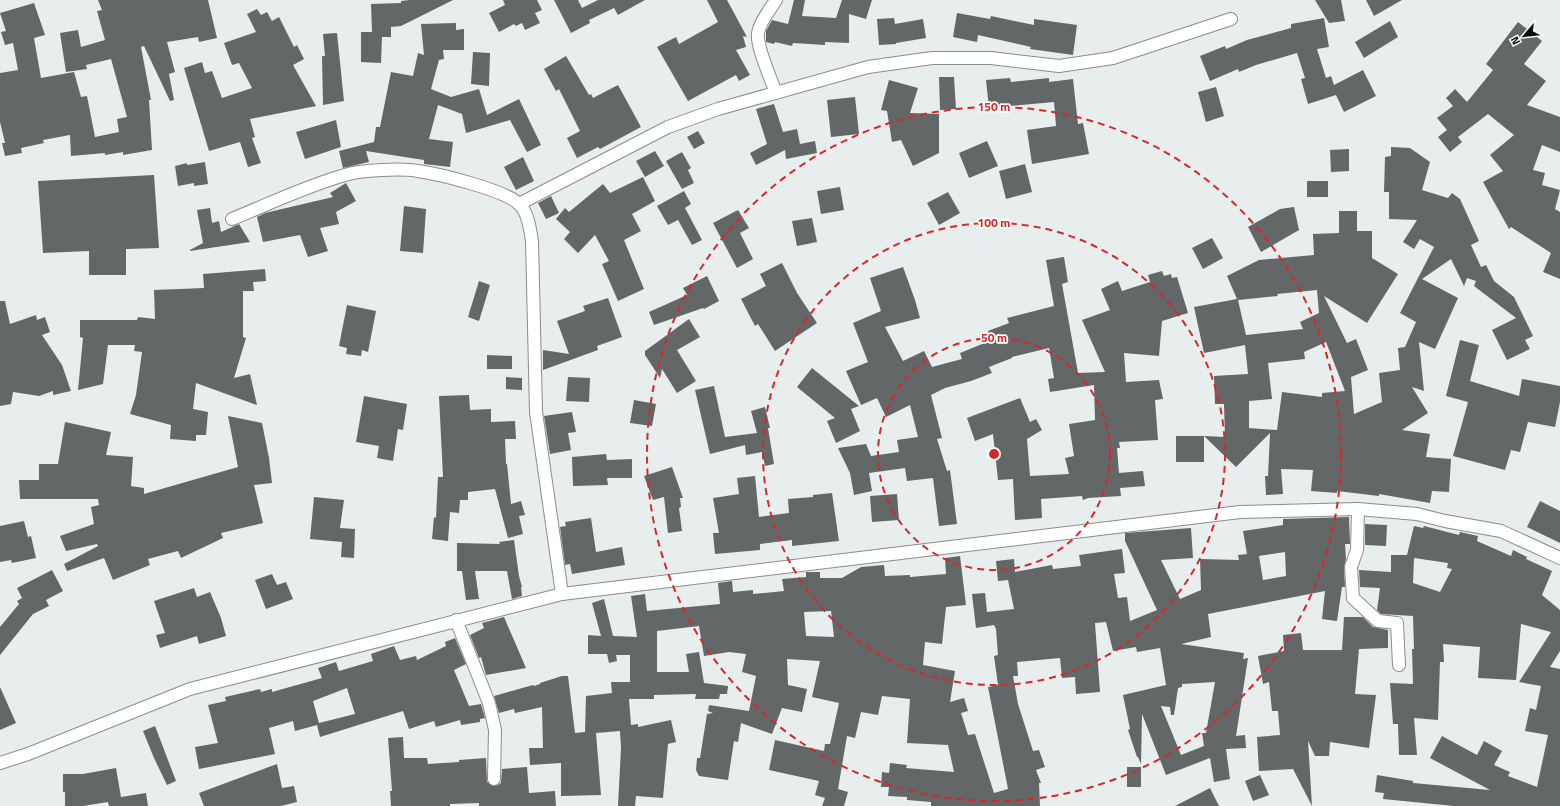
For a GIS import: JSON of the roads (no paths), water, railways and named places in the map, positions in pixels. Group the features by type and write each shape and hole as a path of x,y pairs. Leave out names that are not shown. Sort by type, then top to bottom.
{"street":[{"path":"776,0 762,22 758,33 759,46 776,92"},
{"path":"519,204 668,128 718,109 868,67 932,58 991,58 1059,66 1113,58 1231,19"},
{"path":"232,219 347,174 378,171 417,170 499,192 519,204 529,223 532,241 536,412 562,594"},
{"path":"1358,509 1357,550 1351,567 1353,598 1378,621 1397,623 1399,665"},
{"path":"0,763 28,754 190,689 562,594 1233,513 1358,509 1417,514 1445,521 1501,531 1560,558"},
{"path":"456,620 489,703 495,730 494,779"}]}
